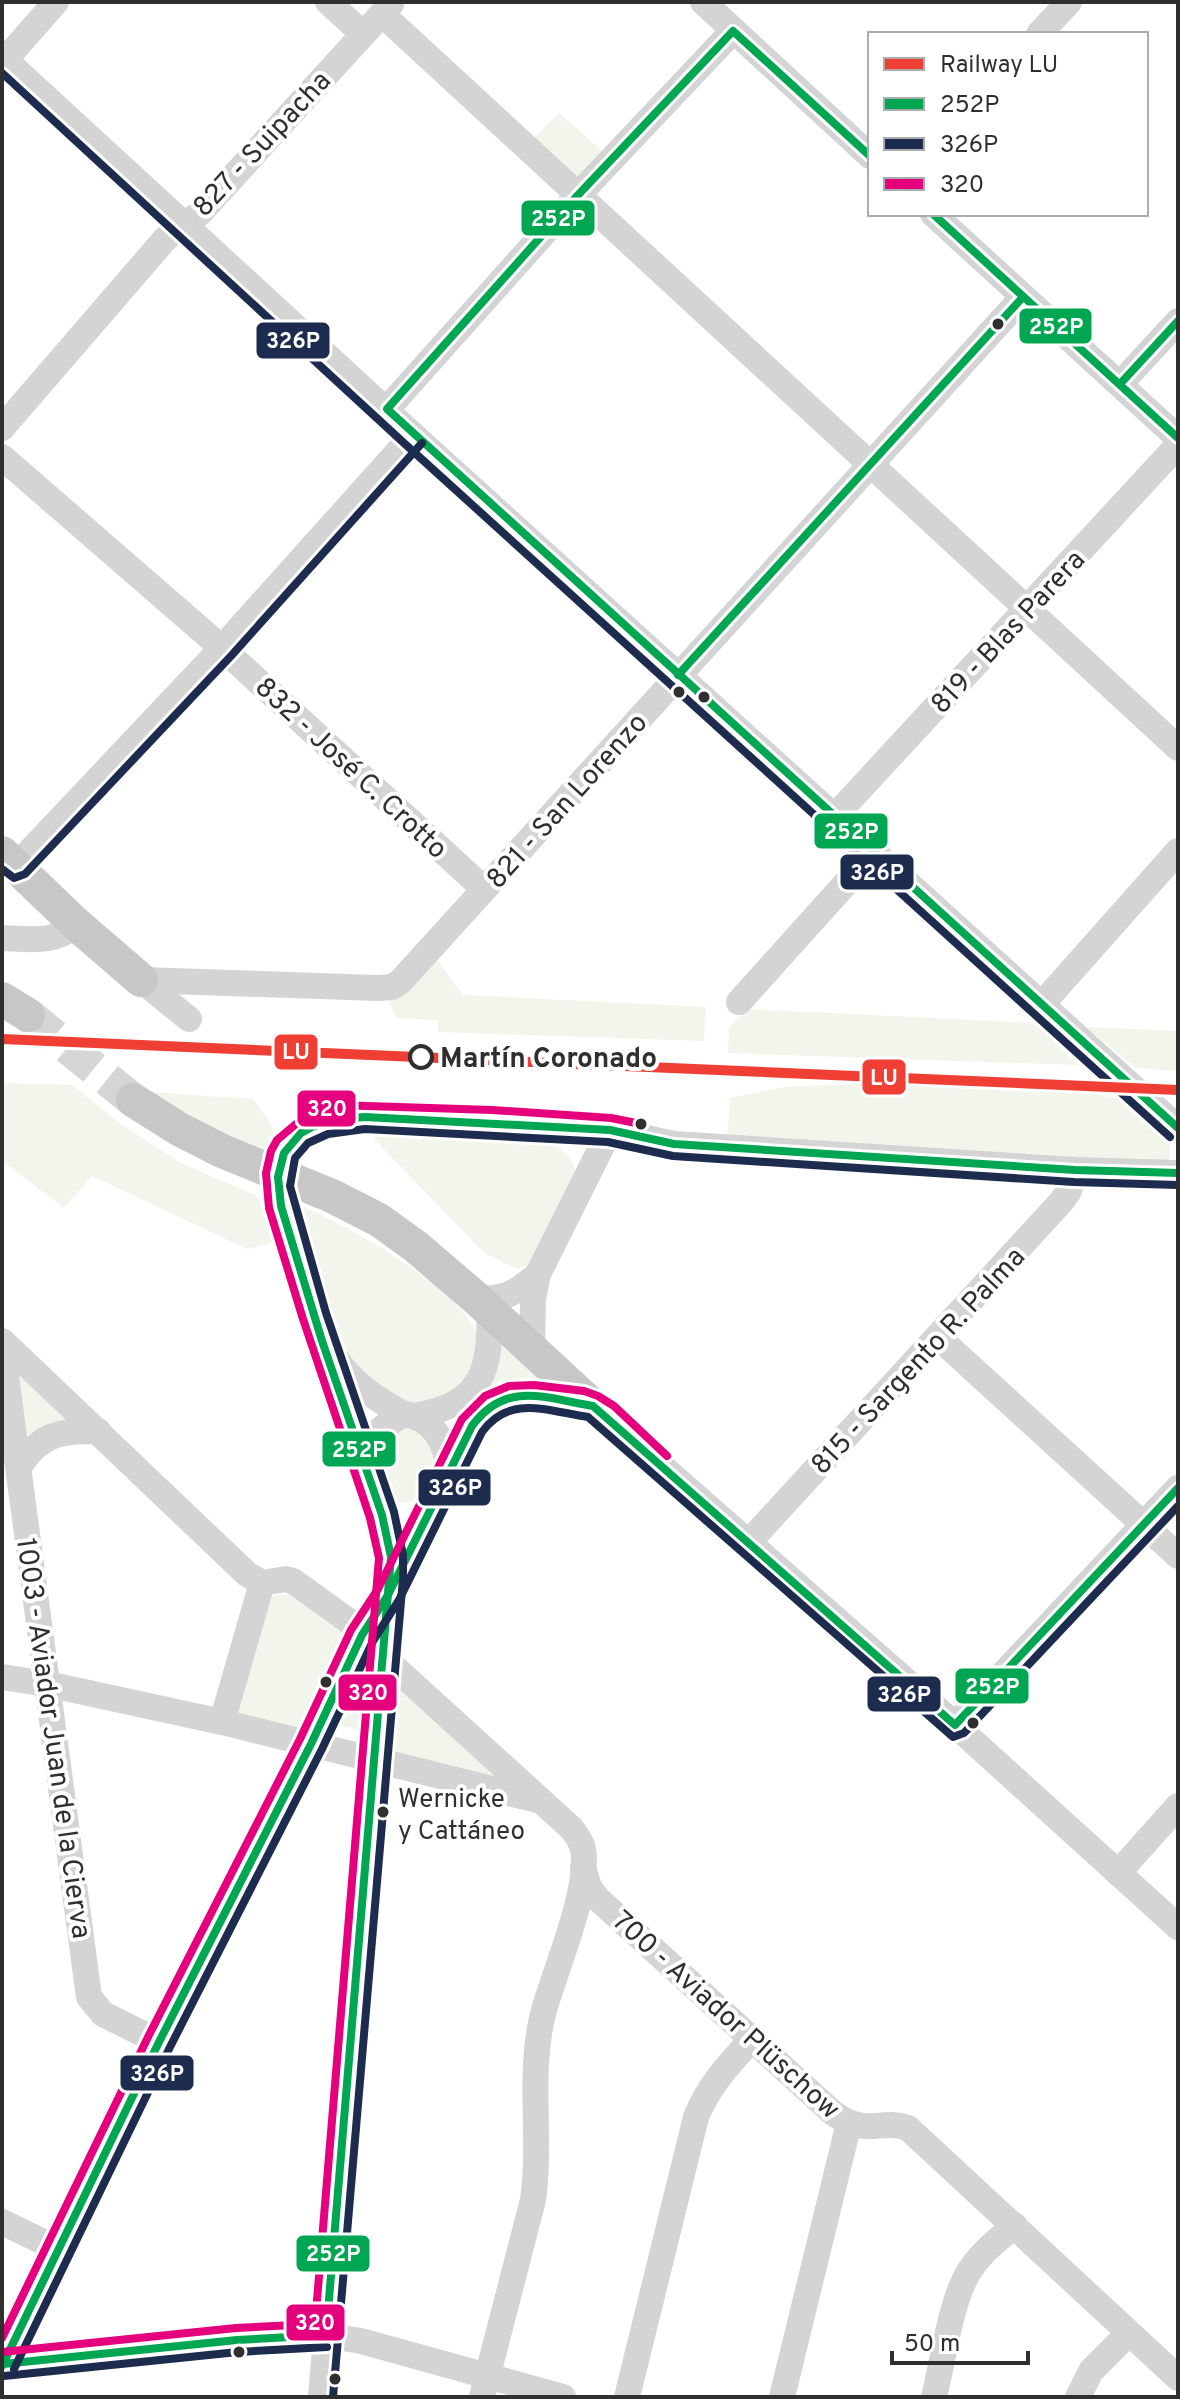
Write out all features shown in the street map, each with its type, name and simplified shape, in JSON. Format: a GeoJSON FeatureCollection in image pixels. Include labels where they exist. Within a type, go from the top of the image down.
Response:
{"type":"FeatureCollection","features":[{"type":"Feature","properties":{"kind":"main road"},"geometry":{"type":"LineString","coordinates":[[9,860],[141,980]]}},
{"type":"Feature","properties":{"kind":"main road"},"geometry":{"type":"LineString","coordinates":[[133,1100],[222,1151],[332,1196],[379,1220],[415,1246],[483,1305],[593,1406]]}},
{"type":"Feature","properties":{"kind":"street"},"geometry":{"type":"LineString","coordinates":[[56,2],[4,59],[413,435],[1178,1128]]}},
{"type":"Feature","properties":{"kind":"street"},"geometry":{"type":"LineString","coordinates":[[328,2],[362,33]]}},
{"type":"Feature","properties":{"kind":"street"},"geometry":{"type":"LineString","coordinates":[[703,2],[868,154]]}},
{"type":"Feature","properties":{"kind":"street"},"geometry":{"type":"LineString","coordinates":[[1041,32],[1069,2]]}},
{"type":"Feature","properties":{"kind":"street"},"geometry":{"type":"LineString","coordinates":[[387,8],[578,195],[1178,748]]}},
{"type":"Feature","properties":{"kind":"street","name":"827 - Suipacha"},"geometry":{"type":"LineString","coordinates":[[2,428],[166,238],[199,214],[387,8]]}},
{"type":"Feature","properties":{"kind":"street"},"geometry":{"type":"LineString","coordinates":[[387,409],[578,195],[733,31]]}},
{"type":"Feature","properties":{"kind":"street"},"geometry":{"type":"LineString","coordinates":[[935,216],[1178,438]]}},
{"type":"Feature","properties":{"kind":"street","name":"821 - San Lorenzo"},"geometry":{"type":"LineString","coordinates":[[141,980],[378,988],[392,987],[400,982],[1022,298]]}},
{"type":"Feature","properties":{"kind":"street"},"geometry":{"type":"LineString","coordinates":[[1120,384],[1178,321]]}},
{"type":"Feature","properties":{"kind":"street"},"geometry":{"type":"LineString","coordinates":[[9,860],[222,648],[413,435]]}},
{"type":"Feature","properties":{"kind":"street","name":"819 - Blas Parera"},"geometry":{"type":"LineString","coordinates":[[835,816],[1178,445]]}},
{"type":"Feature","properties":{"kind":"street","name":"832 - José C. Crotto"},"geometry":{"type":"LineString","coordinates":[[2,457],[222,648],[484,889]]}},
{"type":"Feature","properties":{"kind":"street"},"geometry":{"type":"LineString","coordinates":[[1042,1004],[1178,851]]}},
{"type":"Feature","properties":{"kind":"street"},"geometry":{"type":"LineString","coordinates":[[739,1002],[874,852]]}},
{"type":"Feature","properties":{"kind":"street"},"geometry":{"type":"LineString","coordinates":[[2,938],[59,937],[76,924]]}},
{"type":"Feature","properties":{"kind":"street"},"geometry":{"type":"LineString","coordinates":[[141,980],[189,1019]]}},
{"type":"Feature","properties":{"kind":"street"},"geometry":{"type":"LineString","coordinates":[[321,2397],[373,1759],[390,1589],[388,1540],[281,1204],[277,1178],[279,1165],[291,1142],[317,1123],[337,1117],[491,1122],[610,1130],[674,1144],[1075,1170],[1178,1173]]}},
{"type":"Feature","properties":{"kind":"street"},"geometry":{"type":"LineString","coordinates":[[546,1126],[574,1144],[583,1158],[587,1174]]}},
{"type":"Feature","properties":{"kind":"street"},"geometry":{"type":"LineString","coordinates":[[532,1349],[533,1299],[538,1274],[610,1130]]}},
{"type":"Feature","properties":{"kind":"street","name":"815 - Sargento R. Palma"},"geometry":{"type":"LineString","coordinates":[[748,1543],[1061,1202],[1069,1191],[1075,1170]]}},
{"type":"Feature","properties":{"kind":"street"},"geometry":{"type":"LineString","coordinates":[[363,1462],[370,1440],[377,1431],[412,1414],[449,1408],[465,1399],[478,1383],[489,1358],[483,1305],[511,1294],[538,1274]]}},
{"type":"Feature","properties":{"kind":"street"},"geometry":{"type":"LineString","coordinates":[[939,1338],[1178,1556]]}},
{"type":"Feature","properties":{"kind":"street"},"geometry":{"type":"LineString","coordinates":[[2,1341],[247,1574],[262,1583],[286,1579],[293,1581],[362,1635],[571,1828],[582,1845],[583,1868],[578,1899],[543,2012],[537,2043],[533,2200],[485,2386]]}},
{"type":"Feature","properties":{"kind":"street"},"geometry":{"type":"LineString","coordinates":[[324,1342],[351,1379],[380,1402],[412,1414],[442,1442],[449,1470]]}},
{"type":"Feature","properties":{"kind":"street","name":"1003 - Aviador Juan de la Cierva"},"geometry":{"type":"LineString","coordinates":[[2,1347],[89,1997],[103,2014],[159,2042]]}},
{"type":"Feature","properties":{"kind":"street"},"geometry":{"type":"LineString","coordinates":[[2,2365],[159,2042],[311,1744],[362,1635],[390,1589],[472,1426],[483,1411],[499,1400],[521,1395],[593,1406],[955,1725],[1178,1927]]}},
{"type":"Feature","properties":{"kind":"street"},"geometry":{"type":"LineString","coordinates":[[19,1467],[29,1451],[47,1438],[69,1431],[98,1431]]}},
{"type":"Feature","properties":{"kind":"street"},"geometry":{"type":"LineString","coordinates":[[955,1725],[1178,1488]]}},
{"type":"Feature","properties":{"kind":"street"},"geometry":{"type":"LineString","coordinates":[[374,1497],[391,1510],[405,1512],[413,1512],[434,1501]]}},
{"type":"Feature","properties":{"kind":"street"},"geometry":{"type":"LineString","coordinates":[[222,1722],[262,1583]]}},
{"type":"Feature","properties":{"kind":"street"},"geometry":{"type":"LineString","coordinates":[[2,1677],[222,1722],[540,1801]]}},
{"type":"Feature","properties":{"kind":"street"},"geometry":{"type":"LineString","coordinates":[[1118,1873],[1178,1806]]}},
{"type":"Feature","properties":{"kind":"street","name":"700 - Aviador Plüschow"},"geometry":{"type":"LineString","coordinates":[[583,1868],[589,1887],[598,1899],[833,2113],[860,2127],[893,2125],[908,2128],[1178,2378]]}},
{"type":"Feature","properties":{"kind":"street"},"geometry":{"type":"LineString","coordinates":[[627,2397],[696,2117],[716,2078],[752,2039]]}},
{"type":"Feature","properties":{"kind":"street"},"geometry":{"type":"LineString","coordinates":[[782,2397],[849,2123]]}},
{"type":"Feature","properties":{"kind":"street"},"geometry":{"type":"LineString","coordinates":[[2,2222],[58,2249]]}},
{"type":"Feature","properties":{"kind":"street"},"geometry":{"type":"LineString","coordinates":[[934,2397],[960,2292],[968,2272],[991,2245],[1015,2226]]}},
{"type":"Feature","properties":{"kind":"street"},"geometry":{"type":"LineString","coordinates":[[1078,2397],[1091,2371],[1129,2333]]}},
{"type":"Feature","properties":{"kind":"street"},"geometry":{"type":"LineString","coordinates":[[2,2365],[237,2340],[326,2335],[361,2341],[485,2386],[563,2397]]}},
{"type":"Feature","properties":{"kind":"shaded area"},"geometry":{"type":"Polygon","coordinates":[[[559,113],[606,154],[579,183],[533,139],[559,113]]]}},
{"type":"Feature","properties":{"kind":"shaded area"},"geometry":{"type":"Polygon","coordinates":[[[433,954],[463,995],[706,1007],[704,1041],[438,1032],[438,1020],[397,1018],[383,991],[433,954]]]}},
{"type":"Feature","properties":{"kind":"shaded area"},"geometry":{"type":"Polygon","coordinates":[[[747,1009],[1036,1023],[1078,1065],[728,1053],[729,1027],[747,1009]]]}},
{"type":"Feature","properties":{"kind":"shaded area"},"geometry":{"type":"Polygon","coordinates":[[[1086,1027],[1178,1031],[1178,1071],[1136,1068],[1086,1027]]]}},
{"type":"Feature","properties":{"kind":"shaded area"},"geometry":{"type":"Polygon","coordinates":[[[2,1083],[72,1085],[121,1124],[181,1163],[257,1196],[275,1242],[247,1249],[92,1176],[64,1208],[2,1161],[2,1083]]]}},
{"type":"Feature","properties":{"kind":"shaded area"},"geometry":{"type":"Polygon","coordinates":[[[855,1084],[1034,1090],[1093,1094],[1138,1102],[1169,1138],[1170,1157],[1166,1163],[727,1142],[730,1098],[785,1087],[855,1084]]]}},
{"type":"Feature","properties":{"kind":"shaded area"},"geometry":{"type":"Polygon","coordinates":[[[150,1092],[253,1099],[269,1120],[276,1140],[267,1150],[234,1140],[150,1092]]]}},
{"type":"Feature","properties":{"kind":"shaded area"},"geometry":{"type":"Polygon","coordinates":[[[395,1130],[548,1141],[564,1152],[572,1161],[576,1179],[533,1263],[517,1269],[483,1252],[374,1139],[377,1134],[395,1130]]]}},
{"type":"Feature","properties":{"kind":"shaded area"},"geometry":{"type":"Polygon","coordinates":[[[299,1205],[375,1244],[433,1284],[457,1305],[473,1326],[480,1346],[470,1374],[450,1399],[404,1406],[344,1361],[299,1205]]]}},
{"type":"Feature","properties":{"kind":"shaded area"},"geometry":{"type":"Polygon","coordinates":[[[502,1345],[558,1393],[486,1396],[502,1345]]]}},
{"type":"Feature","properties":{"kind":"shaded area"},"geometry":{"type":"Polygon","coordinates":[[[11,1358],[72,1420],[46,1425],[23,1438],[11,1358]]]}},
{"type":"Feature","properties":{"kind":"shaded area"},"geometry":{"type":"Polygon","coordinates":[[[399,1428],[421,1432],[433,1448],[436,1467],[427,1492],[421,1498],[402,1503],[390,1501],[375,1475],[376,1451],[399,1428]]]}},
{"type":"Feature","properties":{"kind":"shaded area"},"geometry":{"type":"Polygon","coordinates":[[[287,1593],[347,1632],[349,1641],[295,1730],[234,1719],[266,1598],[287,1593]]]}},
{"type":"Feature","properties":{"kind":"shaded area"},"geometry":{"type":"Polygon","coordinates":[[[365,1656],[371,1660],[364,1726],[356,1729],[335,1725],[331,1721],[365,1656]]]}},
{"type":"Feature","properties":{"kind":"shaded area"},"geometry":{"type":"Polygon","coordinates":[[[398,1683],[499,1773],[493,1783],[383,1748],[393,1686],[398,1683]]]}},
{"type":"Feature","properties":{"kind":"tunnel"},"geometry":{"type":"LineString","coordinates":[[28,1015],[133,1100]]}},
{"type":"Feature","properties":{"kind":"rail line","name":"LU"},"geometry":{"type":"LineString","coordinates":[[2,1039],[1178,1090]]}},
{"type":"Feature","properties":{"kind":"transit line","name":"252P"},"geometry":{"type":"LineString","coordinates":[[868,154],[733,31],[578,195],[387,409],[1178,1128]]}},
{"type":"Feature","properties":{"kind":"transit line","name":"326P"},"geometry":{"type":"LineString","coordinates":[[2,73],[405,444],[1170,1137]]}},
{"type":"Feature","properties":{"kind":"transit line","name":"252P"},"geometry":{"type":"LineString","coordinates":[[935,216],[1178,438]]}},
{"type":"Feature","properties":{"kind":"transit line","name":"252P"},"geometry":{"type":"LineString","coordinates":[[678,675],[1022,298]]}},
{"type":"Feature","properties":{"kind":"transit line","name":"252P"},"geometry":{"type":"LineString","coordinates":[[1120,384],[1178,321]]}},
{"type":"Feature","properties":{"kind":"transit line","name":"326P"},"geometry":{"type":"LineString","coordinates":[[2,869],[14,878],[25,874],[231,656],[422,443]]}},
{"type":"Feature","properties":{"kind":"transit line","name":"320"},"geometry":{"type":"LineString","coordinates":[[2,2352],[236,2328],[315,2324],[379,1558],[370,1518],[269,1208],[266,1173],[271,1151],[277,1140],[303,1118],[336,1105],[492,1110],[611,1118],[641,1124]]}},
{"type":"Feature","properties":{"kind":"transit line","name":"252P"},"geometry":{"type":"LineString","coordinates":[[3,2364],[237,2340],[326,2335],[391,1557],[382,1515],[322,1341],[281,1206],[278,1177],[284,1153],[301,1133],[338,1119],[365,1117],[610,1130],[674,1144],[1075,1170],[1178,1173]]}},
{"type":"Feature","properties":{"kind":"transit line","name":"326P"},"geometry":{"type":"LineString","coordinates":[[333,2397],[403,1555],[394,1512],[326,1313],[290,1186],[295,1158],[308,1143],[328,1134],[365,1129],[608,1142],[673,1156],[1074,1182],[1178,1185]]}},
{"type":"Feature","properties":{"kind":"transit line","name":"320"},"geometry":{"type":"LineString","coordinates":[[2,2338],[148,2037],[300,1739],[351,1630],[378,1589],[462,1419],[485,1396],[509,1386],[534,1385],[584,1391],[614,1406],[667,1456]]}},
{"type":"Feature","properties":{"kind":"transit line","name":"252P"},"geometry":{"type":"LineString","coordinates":[[2,2366],[159,2042],[311,1744],[362,1635],[388,1595],[472,1426],[498,1402],[527,1396],[593,1406],[955,1725],[1178,1488]]}},
{"type":"Feature","properties":{"kind":"transit line","name":"326P"},"geometry":{"type":"LineString","coordinates":[[14,2369],[170,2047],[322,1749],[373,1641],[399,1600],[482,1432],[493,1420],[517,1409],[530,1408],[588,1417],[953,1737],[964,1733],[1178,1506]]}},
{"type":"Feature","properties":{"kind":"transit line","name":"326P"},"geometry":{"type":"LineString","coordinates":[[4,2376],[238,2352],[327,2347]]}},
{"type":"Feature","properties":{"kind":"place","name":"Martín Coronado"},"geometry":{"type":"Point","coordinates":[421,1057]}},
{"type":"Feature","properties":{"kind":"place","name":"Wernicke y Cattáneo"},"geometry":{"type":"Point","coordinates":[383,1812]}}]}
